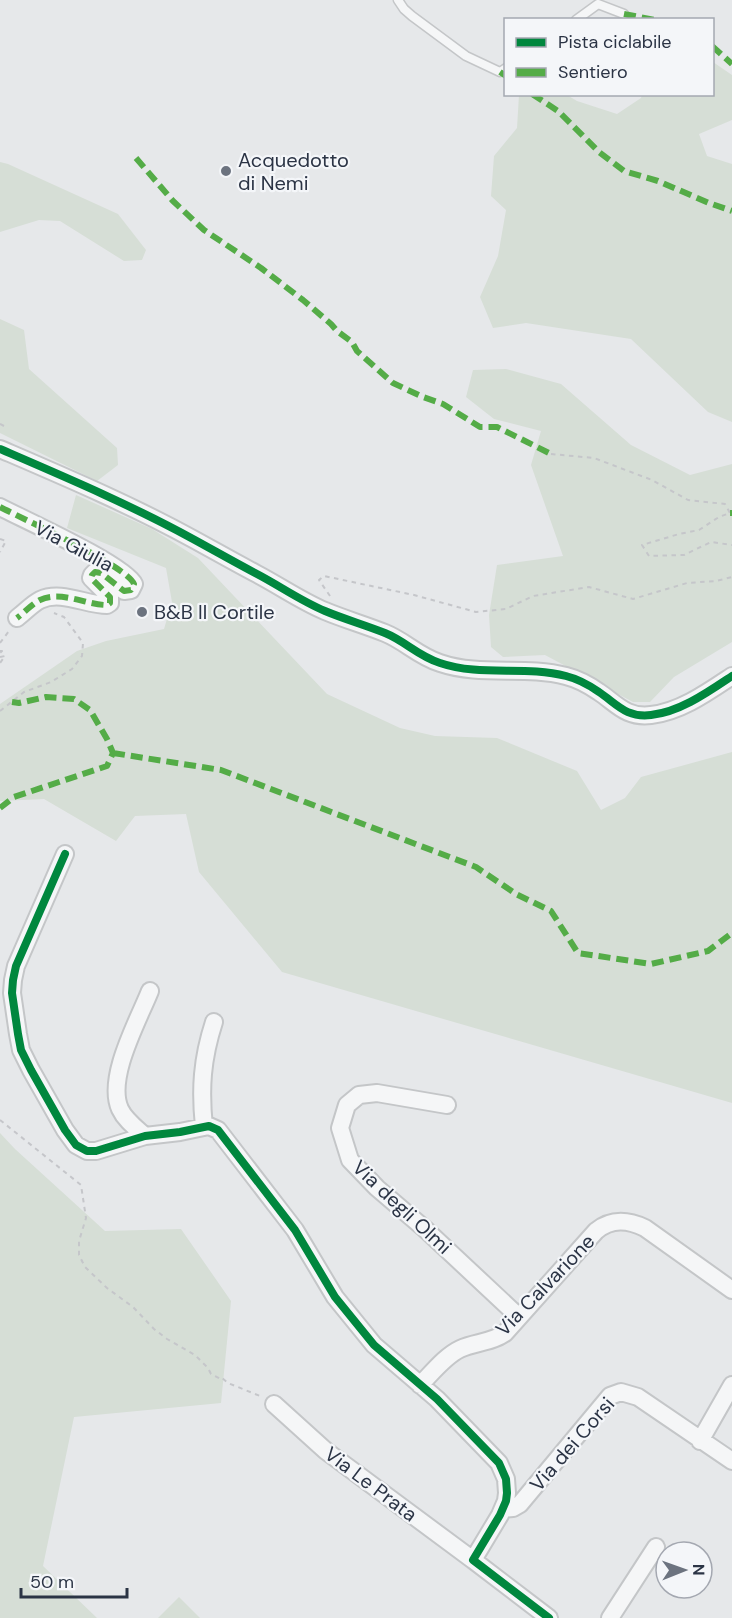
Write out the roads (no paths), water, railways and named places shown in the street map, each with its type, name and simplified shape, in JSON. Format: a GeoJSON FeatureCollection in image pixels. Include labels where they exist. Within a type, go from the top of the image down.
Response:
{"type":"FeatureCollection","features":[{"type":"Feature","properties":{"kind":"street"},"geometry":{"type":"LineString","coordinates":[[0,449],[105,494],[191,538],[299,599],[392,637],[416,653],[445,665],[470,670],[536,671],[561,675],[589,685],[622,710],[635,715],[650,715],[676,708],[732,676]]}},
{"type":"Feature","properties":{"kind":"street","name":"Via Giulia"},"geometry":{"type":"LineString","coordinates":[[0,507],[114,565],[132,579],[134,584],[131,590],[124,591],[101,573],[95,572],[91,579],[110,597],[110,603],[107,605],[62,597],[48,598],[40,601],[18,618]]}},
{"type":"Feature","properties":{"kind":"street"},"geometry":{"type":"LineString","coordinates":[[64,854],[16,966],[13,980],[6,992],[21,1050],[65,1130],[76,1144],[87,1151],[96,1151],[145,1136],[180,1132],[204,1126],[215,1128],[223,1134],[295,1230],[335,1297],[374,1346],[438,1399],[502,1468],[507,1485],[503,1509],[473,1560]]}},
{"type":"Feature","properties":{"kind":"street"},"geometry":{"type":"LineString","coordinates":[[145,1136],[124,1115],[118,1103],[116,1089],[122,1059],[150,991]]}},
{"type":"Feature","properties":{"kind":"street"},"geometry":{"type":"LineString","coordinates":[[204,1126],[203,1065],[207,1042],[214,1022]]}},
{"type":"Feature","properties":{"kind":"street","name":"Via degli Olmi"},"geometry":{"type":"LineString","coordinates":[[447,1105],[377,1093],[358,1095],[347,1105],[340,1128],[350,1160],[377,1188],[425,1229],[519,1317]]}},
{"type":"Feature","properties":{"kind":"street","name":"Via Calvarione"},"geometry":{"type":"LineString","coordinates":[[420,1385],[452,1353],[499,1337],[604,1225],[618,1221],[632,1222],[645,1228],[732,1290]]}},
{"type":"Feature","properties":{"kind":"street"},"geometry":{"type":"LineString","coordinates":[[700,1441],[732,1385]]}},
{"type":"Feature","properties":{"kind":"street","name":"Via dei Corsi"},"geometry":{"type":"LineString","coordinates":[[503,1509],[513,1508],[524,1500],[607,1399],[615,1393],[635,1395],[732,1461]]}},
{"type":"Feature","properties":{"kind":"street","name":"Via Le Prata"},"geometry":{"type":"LineString","coordinates":[[274,1404],[326,1451],[549,1618]]}},
{"type":"Feature","properties":{"kind":"street"},"geometry":{"type":"LineString","coordinates":[[610,1618],[654,1550]]}},
{"type":"Feature","properties":{"kind":"lane"},"geometry":{"type":"LineString","coordinates":[[398,0],[412,16],[466,56],[500,72],[504,69]]}},
{"type":"Feature","properties":{"kind":"lane"},"geometry":{"type":"LineString","coordinates":[[579,18],[598,4],[624,14]]}},
{"type":"Feature","properties":{"kind":"place","name":"Acquedotto di Nemi"},"geometry":{"type":"Point","coordinates":[226,171]}},
{"type":"Feature","properties":{"kind":"place","name":"B&B Il Cortile"},"geometry":{"type":"Point","coordinates":[142,612]}}]}
